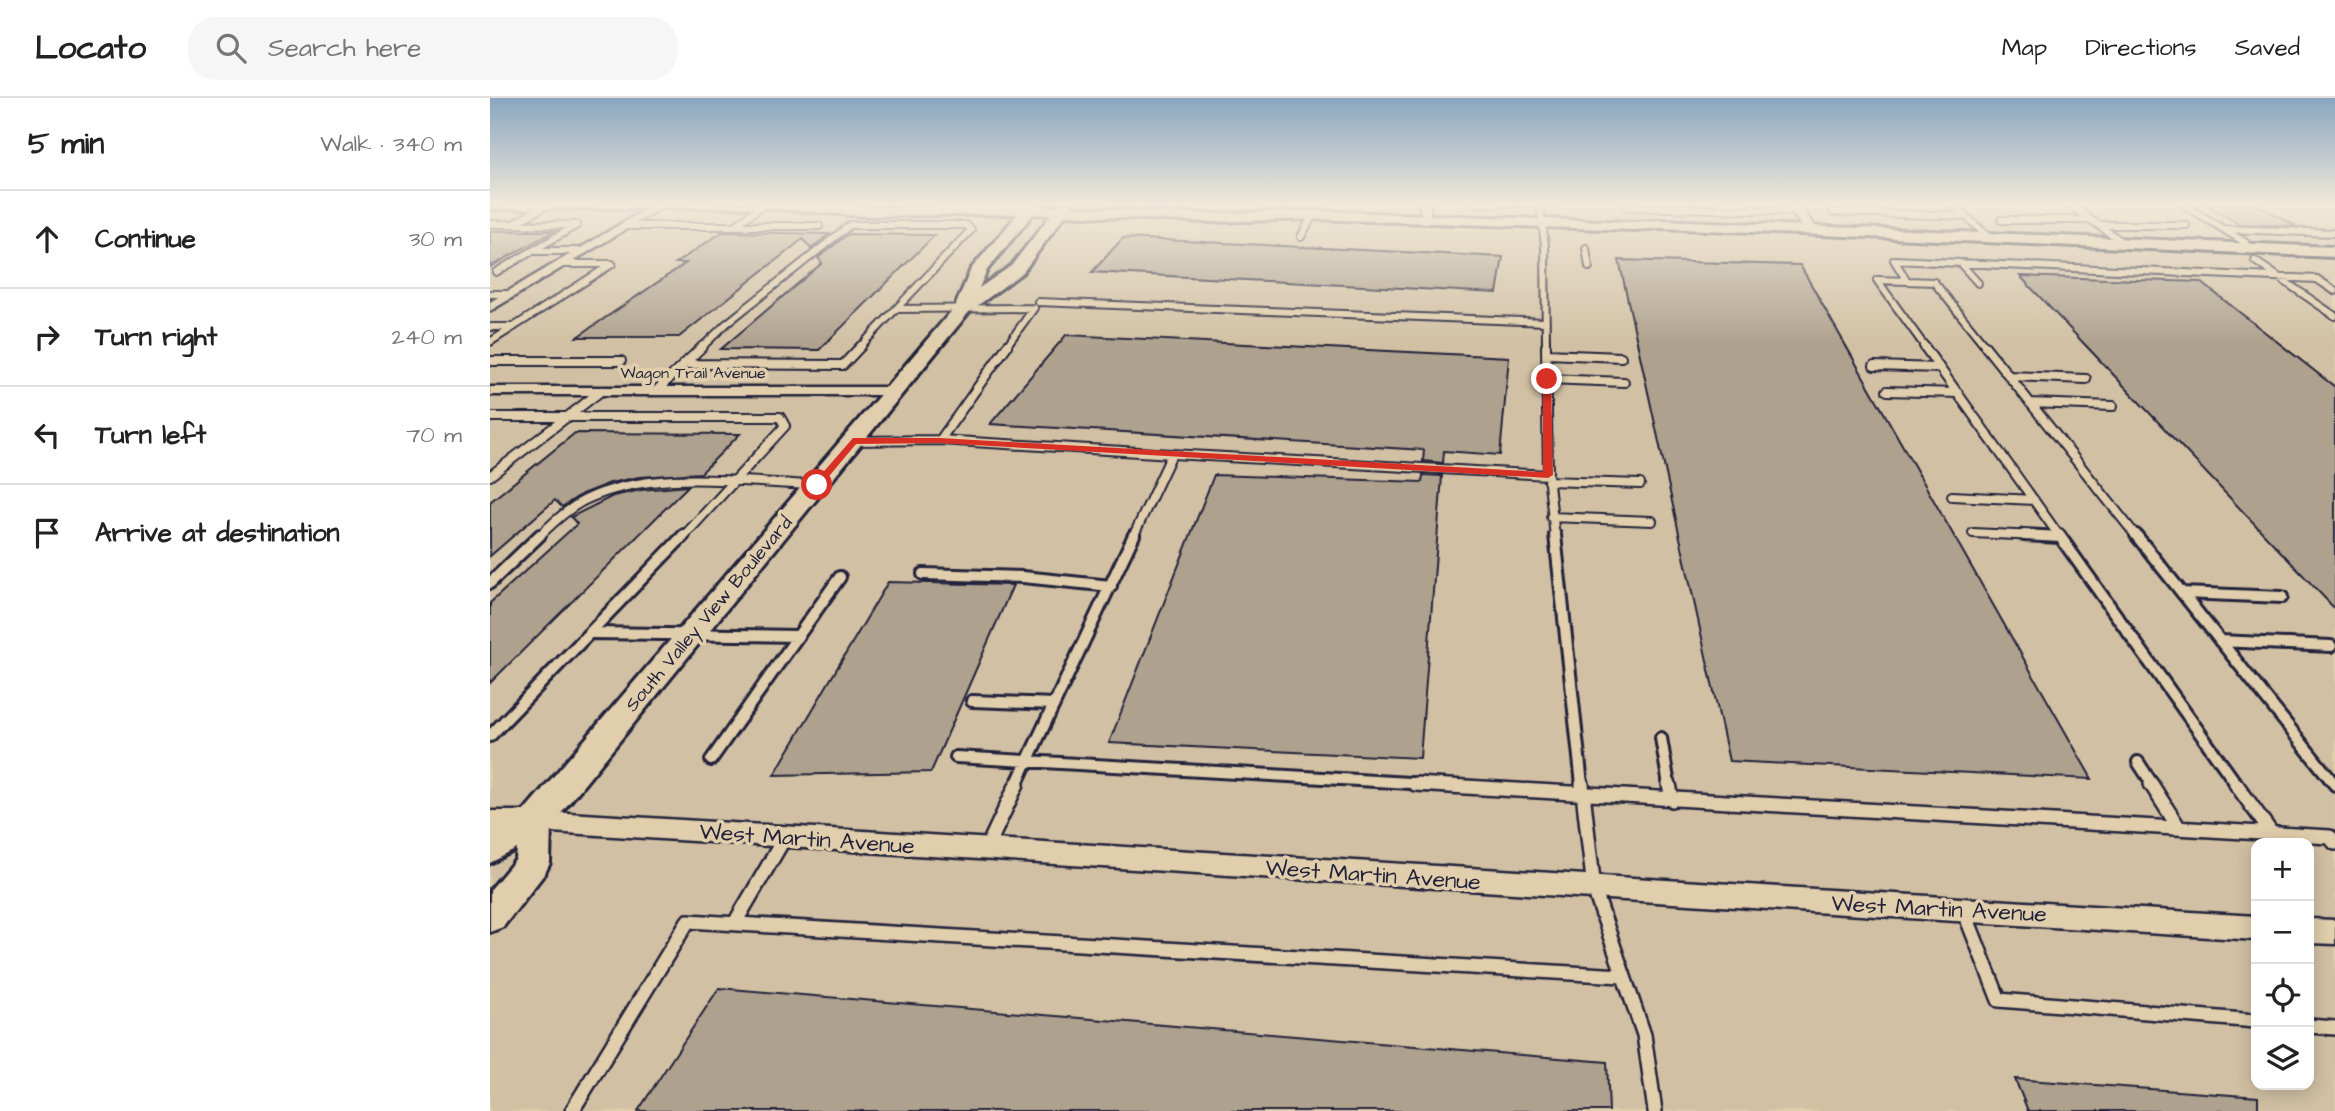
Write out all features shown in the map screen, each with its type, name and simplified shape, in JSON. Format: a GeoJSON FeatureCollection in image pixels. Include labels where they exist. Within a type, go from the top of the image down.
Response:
{"type":"FeatureCollection","features":[{"type":"Feature","properties":{"kind":"main road","name":"South Valley View Boulevard"},"geometry":{"type":"LineString","coordinates":[[963,308],[979,269],[995,250]]}},
{"type":"Feature","properties":{"kind":"main road","name":"South Valley View Boulevard"},"geometry":{"type":"LineString","coordinates":[[490,849],[535,821],[963,308],[1017,269],[1031,250]]}},
{"type":"Feature","properties":{"kind":"main road"},"geometry":{"type":"LineString","coordinates":[[2065,250],[2335,265]]}},
{"type":"Feature","properties":{"kind":"main road"},"geometry":{"type":"LineString","coordinates":[[2148,250],[2335,257]]}},
{"type":"Feature","properties":{"kind":"main road"},"geometry":{"type":"LineString","coordinates":[[2296,250],[2335,252]]}},
{"type":"Feature","properties":{"kind":"main road"},"geometry":{"type":"LineString","coordinates":[[490,916],[533,863],[535,821]]}},
{"type":"Feature","properties":{"kind":"street"},"geometry":{"type":"LineString","coordinates":[[490,307],[584,251]]}},
{"type":"Feature","properties":{"kind":"street","name":"Wagon Trail Avenue"},"geometry":{"type":"LineString","coordinates":[[490,391],[895,391]]}},
{"type":"Feature","properties":{"kind":"street","name":"West Martin Avenue"},"geometry":{"type":"LineString","coordinates":[[490,821],[535,821],[1594,889],[2251,928]]}},
{"type":"Feature","properties":{"kind":"street"},"geometry":{"type":"LineString","coordinates":[[2314,931],[2335,932]]}},
{"type":"Feature","properties":{"kind":"lane"},"geometry":{"type":"LineString","coordinates":[[656,391],[726,324],[818,250]]}},
{"type":"Feature","properties":{"kind":"lane"},"geometry":{"type":"LineString","coordinates":[[686,364],[843,365],[952,250]]}},
{"type":"Feature","properties":{"kind":"lane"},"geometry":{"type":"LineString","coordinates":[[1542,250],[1551,517],[1594,889],[1644,1035],[1655,1111]]}},
{"type":"Feature","properties":{"kind":"lane"},"geometry":{"type":"LineString","coordinates":[[1586,250],[1589,267]]}},
{"type":"Feature","properties":{"kind":"lane"},"geometry":{"type":"LineString","coordinates":[[496,272],[534,251],[584,251]]}},
{"type":"Feature","properties":{"kind":"lane"},"geometry":{"type":"LineString","coordinates":[[1907,281],[1894,260],[2276,276],[2317,279],[2335,291]]}},
{"type":"Feature","properties":{"kind":"lane"},"geometry":{"type":"LineString","coordinates":[[2255,261],[2335,316]]}},
{"type":"Feature","properties":{"kind":"lane"},"geometry":{"type":"LineString","coordinates":[[1960,262],[1978,283]]}},
{"type":"Feature","properties":{"kind":"lane"},"geometry":{"type":"LineString","coordinates":[[490,342],[612,264],[562,264]]}},
{"type":"Feature","properties":{"kind":"lane"},"geometry":{"type":"LineString","coordinates":[[2272,834],[1877,280],[1934,282],[2335,785]]}},
{"type":"Feature","properties":{"kind":"lane"},"geometry":{"type":"LineString","coordinates":[[490,294],[512,294]]}},
{"type":"Feature","properties":{"kind":"lane"},"geometry":{"type":"LineString","coordinates":[[1038,302],[1546,322]]}},
{"type":"Feature","properties":{"kind":"lane"},"geometry":{"type":"LineString","coordinates":[[896,309],[1034,308],[940,440]]}},
{"type":"Feature","properties":{"kind":"lane"},"geometry":{"type":"LineString","coordinates":[[490,327],[515,327]]}},
{"type":"Feature","properties":{"kind":"lane"},"geometry":{"type":"LineString","coordinates":[[1546,355],[1621,357]]}},
{"type":"Feature","properties":{"kind":"lane"},"geometry":{"type":"LineString","coordinates":[[490,361],[621,361]]}},
{"type":"Feature","properties":{"kind":"lane"},"geometry":{"type":"LineString","coordinates":[[1874,366],[1939,368]]}},
{"type":"Feature","properties":{"kind":"lane"},"geometry":{"type":"LineString","coordinates":[[2009,376],[2086,379]]}},
{"type":"Feature","properties":{"kind":"lane"},"geometry":{"type":"LineString","coordinates":[[1547,379],[1624,382]]}},
{"type":"Feature","properties":{"kind":"lane"},"geometry":{"type":"LineString","coordinates":[[490,476],[601,391]]}},
{"type":"Feature","properties":{"kind":"lane"},"geometry":{"type":"LineString","coordinates":[[1887,391],[1958,393]]}},
{"type":"Feature","properties":{"kind":"lane"},"geometry":{"type":"LineString","coordinates":[[2031,403],[2113,406]]}},
{"type":"Feature","properties":{"kind":"lane"},"geometry":{"type":"LineString","coordinates":[[490,417],[780,417],[785,426],[734,484],[490,736]]}},
{"type":"Feature","properties":{"kind":"lane"},"geometry":{"type":"LineString","coordinates":[[853,441],[940,440],[1640,484]]}},
{"type":"Feature","properties":{"kind":"lane"},"geometry":{"type":"LineString","coordinates":[[986,850],[1172,454]]}},
{"type":"Feature","properties":{"kind":"lane"},"geometry":{"type":"LineString","coordinates":[[490,583],[579,502],[600,492],[638,483],[817,485]]}},
{"type":"Feature","properties":{"kind":"lane"},"geometry":{"type":"LineString","coordinates":[[1952,496],[2034,500]]}},
{"type":"Feature","properties":{"kind":"lane"},"geometry":{"type":"LineString","coordinates":[[1551,517],[1652,521]]}},
{"type":"Feature","properties":{"kind":"lane"},"geometry":{"type":"LineString","coordinates":[[1973,533],[2060,537]]}},
{"type":"Feature","properties":{"kind":"lane"},"geometry":{"type":"LineString","coordinates":[[923,574],[1023,577],[1111,586]]}},
{"type":"Feature","properties":{"kind":"lane"},"geometry":{"type":"LineString","coordinates":[[711,760],[840,577]]}},
{"type":"Feature","properties":{"kind":"lane"},"geometry":{"type":"LineString","coordinates":[[2182,593],[2282,597]]}},
{"type":"Feature","properties":{"kind":"lane"},"geometry":{"type":"LineString","coordinates":[[592,633],[798,636]]}},
{"type":"Feature","properties":{"kind":"lane"},"geometry":{"type":"LineString","coordinates":[[2220,641],[2331,646]]}},
{"type":"Feature","properties":{"kind":"lane"},"geometry":{"type":"LineString","coordinates":[[972,701],[1054,704]]}},
{"type":"Feature","properties":{"kind":"lane"},"geometry":{"type":"LineString","coordinates":[[1661,738],[1672,800]]}},
{"type":"Feature","properties":{"kind":"lane"},"geometry":{"type":"LineString","coordinates":[[956,757],[2334,839]]}},
{"type":"Feature","properties":{"kind":"lane"},"geometry":{"type":"LineString","coordinates":[[2138,762],[2179,828]]}},
{"type":"Feature","properties":{"kind":"lane"},"geometry":{"type":"LineString","coordinates":[[736,921],[785,838]]}},
{"type":"Feature","properties":{"kind":"lane"},"geometry":{"type":"LineString","coordinates":[[1964,911],[1999,1000],[2251,1021]]}},
{"type":"Feature","properties":{"kind":"lane"},"geometry":{"type":"LineString","coordinates":[[572,1111],[688,921],[736,921],[1622,975]]}},
{"type":"Feature","properties":{"kind":"lane"},"geometry":{"type":"LineString","coordinates":[[2314,1026],[2335,1028]]}},
{"type":"Feature","properties":{"kind":"shaded area"},"geometry":{"type":"Polygon","coordinates":[[[490,250],[2335,250],[2335,1111],[490,1111],[490,250]]]}},
{"type":"Feature","properties":{"kind":"building"},"geometry":{"type":"Polygon","coordinates":[[[490,250],[520,250],[490,267],[490,250]]]}},
{"type":"Feature","properties":{"kind":"building"},"geometry":{"type":"Polygon","coordinates":[[[695,250],[789,250],[679,337],[577,337],[686,263],[676,263],[695,250]]]}},
{"type":"Feature","properties":{"kind":"building"},"geometry":{"type":"Polygon","coordinates":[[[828,250],[920,250],[819,350],[721,349],[822,263],[818,258],[828,250]]]}},
{"type":"Feature","properties":{"kind":"building"},"geometry":{"type":"Polygon","coordinates":[[[1112,250],[1368,250],[1503,257],[1497,293],[1092,272],[1112,250]]]}},
{"type":"Feature","properties":{"kind":"building"},"geometry":{"type":"Polygon","coordinates":[[[1619,260],[1800,265],[2092,779],[1729,761],[1619,260]]]}},
{"type":"Feature","properties":{"kind":"building"},"geometry":{"type":"Polygon","coordinates":[[[2020,276],[2201,282],[2335,387],[2335,609],[2020,276]]]}},
{"type":"Feature","properties":{"kind":"building"},"geometry":{"type":"Polygon","coordinates":[[[1066,335],[1509,357],[1500,455],[1444,451],[1443,463],[1423,461],[1424,450],[990,424],[1066,335]]]}},
{"type":"Feature","properties":{"kind":"building"},"geometry":{"type":"Polygon","coordinates":[[[575,433],[740,434],[701,473],[639,477],[610,483],[582,494],[562,507],[555,500],[490,556],[490,502],[575,433]]]}},
{"type":"Feature","properties":{"kind":"building"},"geometry":{"type":"Polygon","coordinates":[[[1214,475],[1422,482],[1423,475],[1442,476],[1420,758],[1109,743],[1214,475]]]}},
{"type":"Feature","properties":{"kind":"building"},"geometry":{"type":"Polygon","coordinates":[[[688,486],[490,683],[490,603],[577,524],[571,517],[613,496],[641,490],[688,486]]]}},
{"type":"Feature","properties":{"kind":"building"},"geometry":{"type":"Polygon","coordinates":[[[888,582],[1013,585],[931,772],[774,775],[888,582]]]}},
{"type":"Feature","properties":{"kind":"building"},"geometry":{"type":"Polygon","coordinates":[[[719,988],[1607,1062],[1609,1111],[638,1111],[719,988]]]}},
{"type":"Feature","properties":{"kind":"building"},"geometry":{"type":"Polygon","coordinates":[[[2015,1079],[2258,1097],[2258,1111],[2028,1111],[2015,1079]]]}},
{"type":"Feature","properties":{"kind":"route"},"geometry":{"type":"LineString","coordinates":[[817,485],[853,441],[940,440],[1548,475],[1547,379]]}}]}
